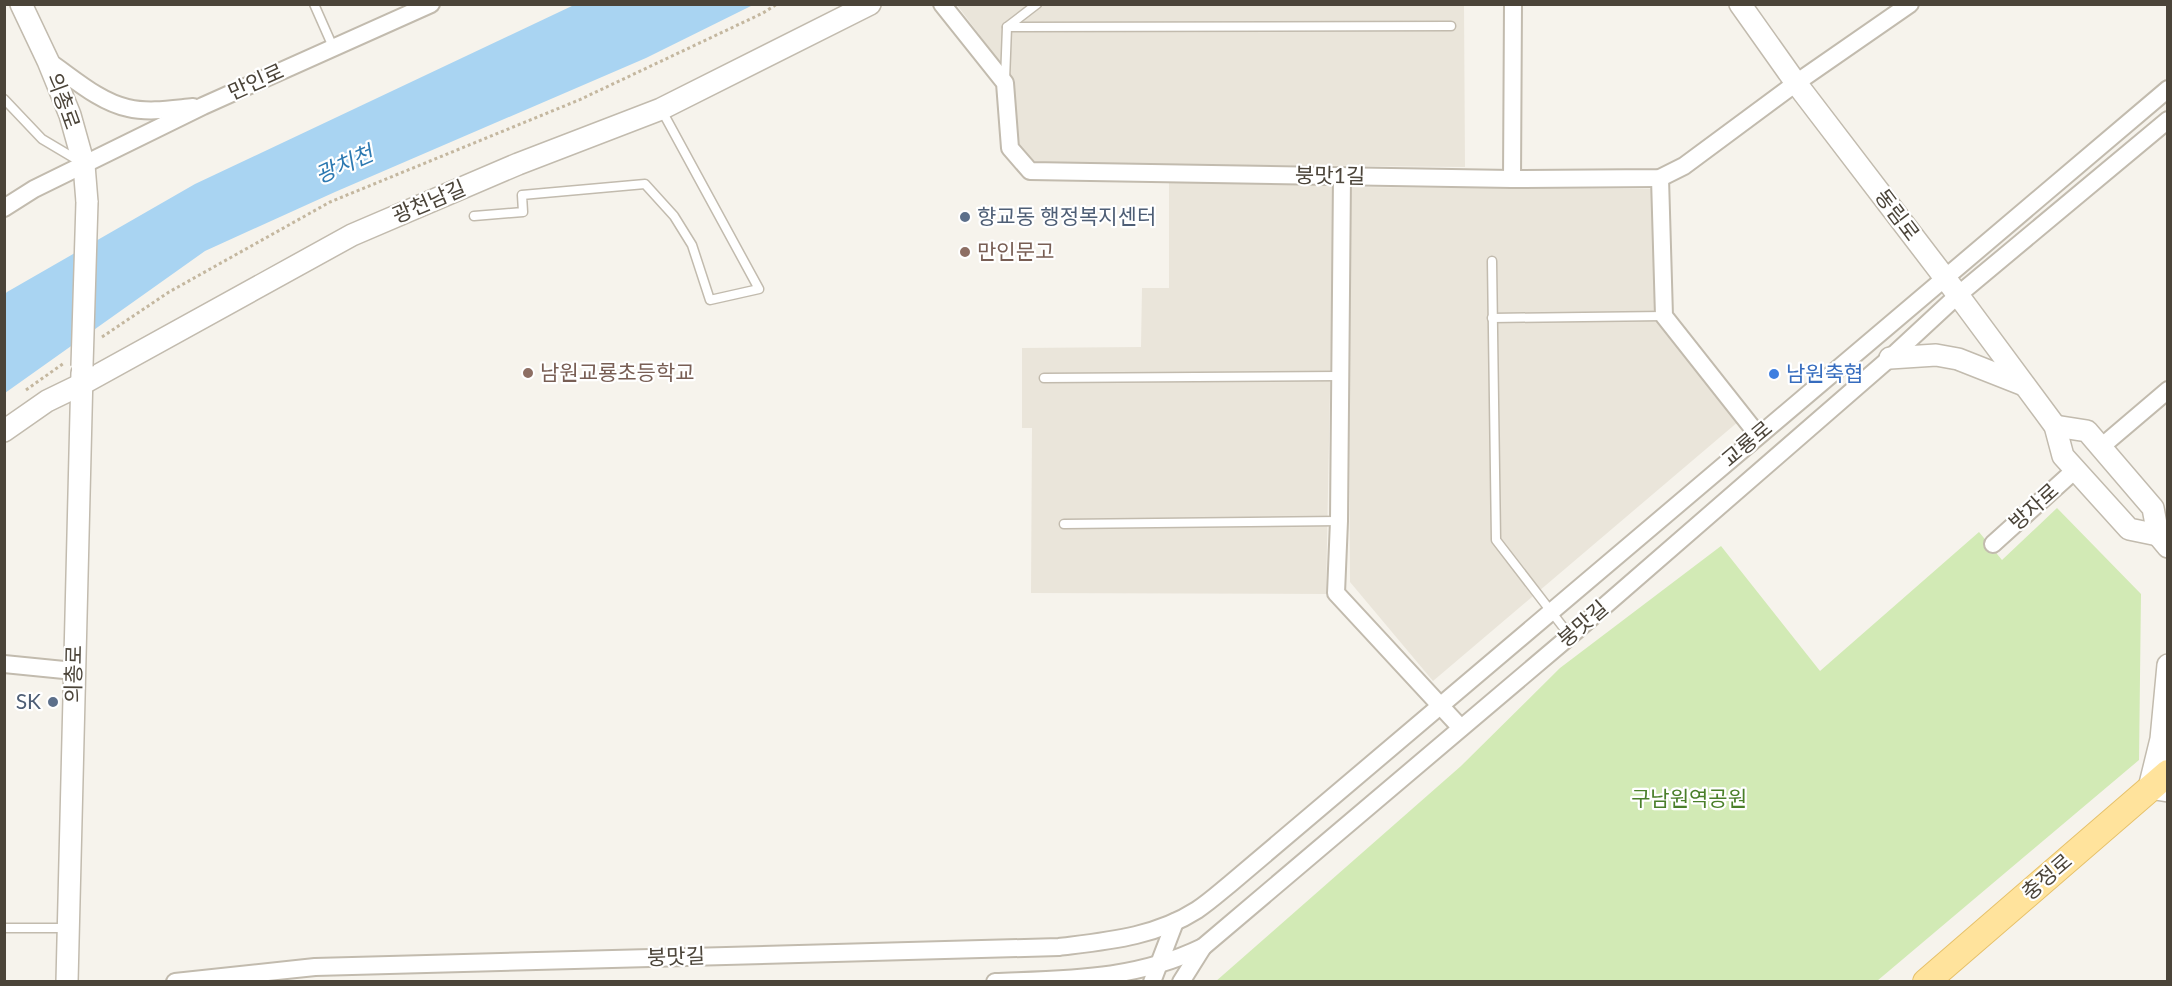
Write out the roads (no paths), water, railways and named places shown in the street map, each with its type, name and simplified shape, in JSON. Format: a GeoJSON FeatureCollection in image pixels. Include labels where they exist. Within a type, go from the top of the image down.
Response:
{"type":"FeatureCollection","features":[{"type":"Feature","properties":{"kind":"main road","name":"충정로"},"geometry":{"type":"LineString","coordinates":[[1926,981],[2161,784]]}},
{"type":"Feature","properties":{"kind":"street","name":"의총로"},"geometry":{"type":"LineString","coordinates":[[21,4],[70,115],[84,165],[87,202],[77,370],[74,671],[67,981]]}},
{"type":"Feature","properties":{"kind":"street","name":"만인로"},"geometry":{"type":"LineString","coordinates":[[4,208],[34,189],[203,106],[431,4]]}},
{"type":"Feature","properties":{"kind":"street","name":"광천남길"},"geometry":{"type":"LineString","coordinates":[[4,431],[47,401],[77,370],[352,235],[518,164],[661,109],[870,4]]}},
{"type":"Feature","properties":{"kind":"street"},"geometry":{"type":"LineString","coordinates":[[942,4],[1005,83]]}},
{"type":"Feature","properties":{"kind":"street"},"geometry":{"type":"LineString","coordinates":[[1512,179],[1513,4]]}},
{"type":"Feature","properties":{"kind":"street","name":"동림로"},"geometry":{"type":"LineString","coordinates":[[1740,4],[1796,83],[2055,426],[2063,456],[2129,529],[2163,541]]}},
{"type":"Feature","properties":{"kind":"street","name":"붕맛1길"},"geometry":{"type":"LineString","coordinates":[[1005,83],[1010,148],[1030,171],[1512,179],[1660,178],[1684,166],[1796,83],[1910,4]]}},
{"type":"Feature","properties":{"kind":"street"},"geometry":{"type":"LineString","coordinates":[[48,61],[104,98],[127,108],[155,111],[203,106]]}},
{"type":"Feature","properties":{"kind":"street","name":"교룡로"},"geometry":{"type":"LineString","coordinates":[[1551,612],[2168,89]]}},
{"type":"Feature","properties":{"kind":"street","name":"붕맛길"},"geometry":{"type":"LineString","coordinates":[[995,981],[1096,980],[1184,957],[1203,947],[1570,636],[1958,295],[2168,120]]}},
{"type":"Feature","properties":{"kind":"street"},"geometry":{"type":"LineString","coordinates":[[1342,176],[1339,521],[1336,593],[1461,728]]}},
{"type":"Feature","properties":{"kind":"street"},"geometry":{"type":"LineString","coordinates":[[1660,178],[1664,316],[1758,435]]}},
{"type":"Feature","properties":{"kind":"street"},"geometry":{"type":"LineString","coordinates":[[1890,357],[1936,355],[1958,359],[2024,385]]}},
{"type":"Feature","properties":{"kind":"street"},"geometry":{"type":"LineString","coordinates":[[2101,447],[2168,390]]}},
{"type":"Feature","properties":{"kind":"street","name":"동림로"},"geometry":{"type":"LineString","coordinates":[[2055,426],[2087,431],[2153,508],[2163,541]]}},
{"type":"Feature","properties":{"kind":"street","name":"방자로"},"geometry":{"type":"LineString","coordinates":[[1993,544],[2075,470]]}},
{"type":"Feature","properties":{"kind":"street","name":"붕맛길"},"geometry":{"type":"LineString","coordinates":[[175,981],[315,967],[1059,946],[1117,940],[1154,930],[1197,910],[1551,612]]}},
{"type":"Feature","properties":{"kind":"street"},"geometry":{"type":"LineString","coordinates":[[4,664],[74,671]]}},
{"type":"Feature","properties":{"kind":"street"},"geometry":{"type":"LineString","coordinates":[[2161,784],[2161,739],[2168,665]]}},
{"type":"Feature","properties":{"kind":"street"},"geometry":{"type":"LineString","coordinates":[[1152,981],[1175,922]]}},
{"type":"Feature","properties":{"kind":"street","name":"붕맛길"},"geometry":{"type":"LineString","coordinates":[[1181,981],[1203,947]]}},
{"type":"Feature","properties":{"kind":"lane"},"geometry":{"type":"LineString","coordinates":[[314,4],[333,47]]}},
{"type":"Feature","properties":{"kind":"lane"},"geometry":{"type":"LineString","coordinates":[[1007,27],[1037,4]]}},
{"type":"Feature","properties":{"kind":"lane"},"geometry":{"type":"LineString","coordinates":[[1007,27],[1451,26]]}},
{"type":"Feature","properties":{"kind":"lane"},"geometry":{"type":"LineString","coordinates":[[1005,83],[1007,27]]}},
{"type":"Feature","properties":{"kind":"lane"},"geometry":{"type":"LineString","coordinates":[[4,99],[42,139],[84,165]]}},
{"type":"Feature","properties":{"kind":"lane"},"geometry":{"type":"LineString","coordinates":[[474,216],[524,212],[522,195],[645,184],[674,216],[692,245],[710,300],[759,289],[661,109]]}},
{"type":"Feature","properties":{"kind":"lane"},"geometry":{"type":"LineString","coordinates":[[1492,261],[1496,540],[1570,636]]}},
{"type":"Feature","properties":{"kind":"lane"},"geometry":{"type":"LineString","coordinates":[[1492,318],[1664,316]]}},
{"type":"Feature","properties":{"kind":"lane"},"geometry":{"type":"LineString","coordinates":[[1044,378],[1339,376]]}},
{"type":"Feature","properties":{"kind":"lane"},"geometry":{"type":"LineString","coordinates":[[1064,524],[1339,521]]}},
{"type":"Feature","properties":{"kind":"lane"},"geometry":{"type":"LineString","coordinates":[[4,928],[68,928]]}},
{"type":"Feature","properties":{"kind":"water","name":"광치천"},"geometry":{"type":"Polygon","coordinates":[[[574,5],[753,5],[646,58],[335,192],[205,251],[5,393],[4,295],[7,292],[195,184],[574,5]]]}},
{"type":"Feature","properties":{"kind":"place","name":"향교동 행정복지센터"},"geometry":{"type":"Point","coordinates":[965,217]}},
{"type":"Feature","properties":{"kind":"place","name":"만인문고"},"geometry":{"type":"Point","coordinates":[965,252]}},
{"type":"Feature","properties":{"kind":"place","name":"남원교룡초등학교"},"geometry":{"type":"Point","coordinates":[528,373]}},
{"type":"Feature","properties":{"kind":"place","name":"남원축협"},"geometry":{"type":"Point","coordinates":[1774,374]}},
{"type":"Feature","properties":{"kind":"place","name":"SK"},"geometry":{"type":"Point","coordinates":[53,702]}},
{"type":"Feature","properties":{"kind":"park label","name":"구남원역공원"},"geometry":{"type":"Point","coordinates":[1689,799]}}]}
